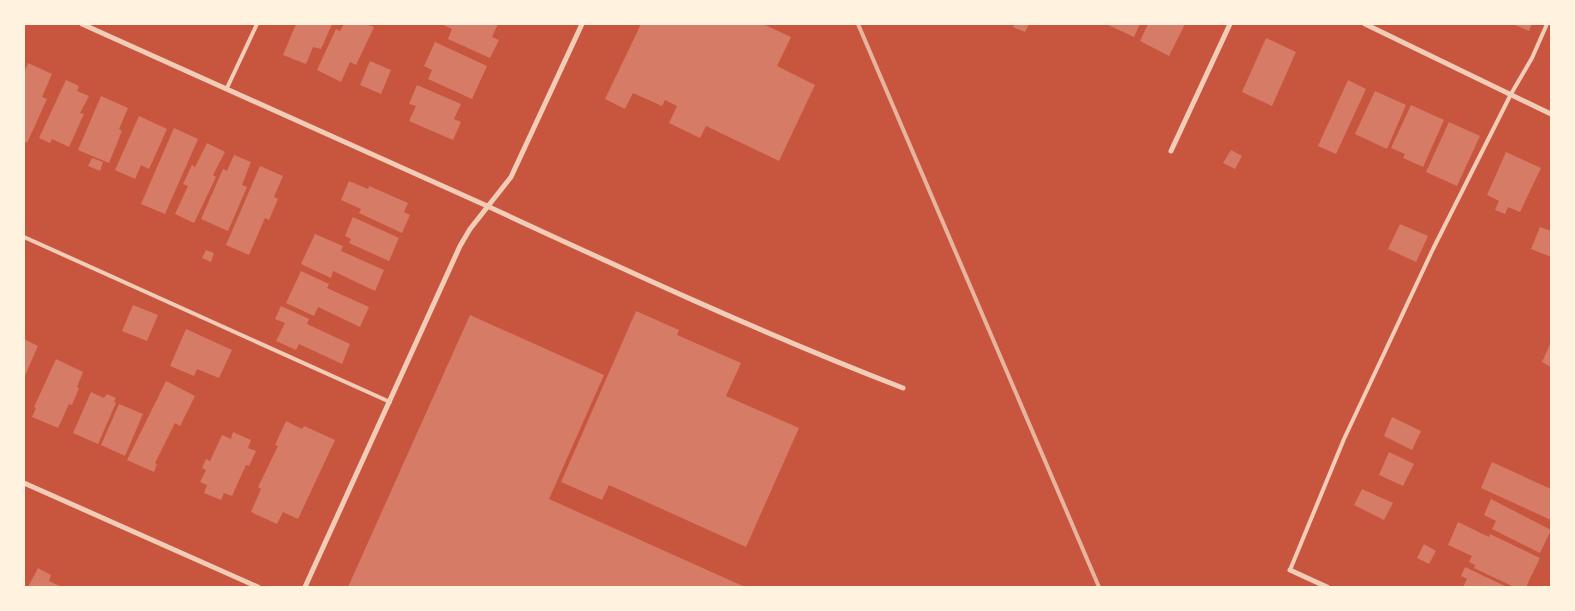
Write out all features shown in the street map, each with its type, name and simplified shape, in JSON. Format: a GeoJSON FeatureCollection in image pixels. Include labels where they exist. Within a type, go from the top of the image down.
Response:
{"type":"FeatureCollection","features":[{"type":"Feature","properties":{"kind":"street"},"geometry":{"type":"LineString","coordinates":[[82,24],[716,311],[845,366],[903,388]]}},
{"type":"Feature","properties":{"kind":"street"},"geometry":{"type":"LineString","coordinates":[[305,587],[460,246],[470,229],[511,177],[582,24]]}},
{"type":"Feature","properties":{"kind":"street"},"geometry":{"type":"LineString","coordinates":[[1171,151],[1230,24]]}},
{"type":"Feature","properties":{"kind":"street"},"geometry":{"type":"LineString","coordinates":[[1365,24],[1551,114]]}},
{"type":"Feature","properties":{"kind":"street"},"geometry":{"type":"LineString","coordinates":[[24,483],[258,587]]}},
{"type":"Feature","properties":{"kind":"street"},"geometry":{"type":"LineString","coordinates":[[1290,570],[1327,587]]}},
{"type":"Feature","properties":{"kind":"lane"},"geometry":{"type":"LineString","coordinates":[[227,88],[257,24]]}},
{"type":"Feature","properties":{"kind":"lane"},"geometry":{"type":"LineString","coordinates":[[1290,570],[1348,430],[1433,250],[1511,94],[1532,58],[1547,24]]}},
{"type":"Feature","properties":{"kind":"lane"},"geometry":{"type":"LineString","coordinates":[[24,237],[390,402]]}},
{"type":"Feature","properties":{"kind":"building"},"geometry":{"type":"Polygon","coordinates":[[[296,24],[332,24],[321,49],[313,47],[306,64],[283,55],[296,24]]]}},
{"type":"Feature","properties":{"kind":"building"},"geometry":{"type":"Polygon","coordinates":[[[344,24],[366,24],[374,27],[356,65],[350,62],[341,82],[317,70],[336,29],[340,31],[344,24]]]}},
{"type":"Feature","properties":{"kind":"building"},"geometry":{"type":"Polygon","coordinates":[[[442,24],[498,24],[492,37],[499,40],[490,58],[448,39],[452,29],[442,24]]]}},
{"type":"Feature","properties":{"kind":"building"},"geometry":{"type":"Polygon","coordinates":[[[641,24],[763,24],[791,37],[777,66],[815,85],[779,161],[706,126],[700,138],[669,123],[677,106],[665,100],[662,106],[633,93],[625,109],[605,99],[641,24]]]}},
{"type":"Feature","properties":{"kind":"building"},"geometry":{"type":"Polygon","coordinates":[[[1015,24],[1029,24],[1025,32],[1013,27],[1015,24]]]}},
{"type":"Feature","properties":{"kind":"building"},"geometry":{"type":"Polygon","coordinates":[[[1106,24],[1140,24],[1134,37],[1106,24]]]}},
{"type":"Feature","properties":{"kind":"building"},"geometry":{"type":"Polygon","coordinates":[[[1148,24],[1185,24],[1169,56],[1140,41],[1148,24]]]}},
{"type":"Feature","properties":{"kind":"building"},"geometry":{"type":"Polygon","coordinates":[[[1513,24],[1532,24],[1529,31],[1513,24]]]}},
{"type":"Feature","properties":{"kind":"building"},"geometry":{"type":"Polygon","coordinates":[[[1266,38],[1296,52],[1272,106],[1242,92],[1266,38]]]}},
{"type":"Feature","properties":{"kind":"building"},"geometry":{"type":"Polygon","coordinates":[[[435,42],[487,66],[472,99],[428,79],[432,70],[424,66],[435,42]]]}},
{"type":"Feature","properties":{"kind":"building"},"geometry":{"type":"Polygon","coordinates":[[[370,61],[391,70],[381,94],[360,85],[370,61]]]}},
{"type":"Feature","properties":{"kind":"building"},"geometry":{"type":"Polygon","coordinates":[[[28,63],[52,74],[42,97],[47,99],[27,143],[24,141],[24,73],[28,63]]]}},
{"type":"Feature","properties":{"kind":"building"},"geometry":{"type":"Polygon","coordinates":[[[66,80],[79,86],[77,91],[89,96],[80,113],[84,114],[69,147],[52,139],[50,143],[39,138],[66,80]]]}},
{"type":"Feature","properties":{"kind":"building"},"geometry":{"type":"Polygon","coordinates":[[[1348,80],[1366,89],[1336,154],[1318,146],[1348,80]]]}},
{"type":"Feature","properties":{"kind":"building"},"geometry":{"type":"Polygon","coordinates":[[[417,85],[461,104],[454,119],[461,122],[453,140],[409,121],[416,106],[409,104],[417,85]]]}},
{"type":"Feature","properties":{"kind":"building"},"geometry":{"type":"Polygon","coordinates":[[[1375,91],[1406,105],[1387,149],[1355,134],[1375,91]]]}},
{"type":"Feature","properties":{"kind":"building"},"geometry":{"type":"Polygon","coordinates":[[[101,96],[128,108],[119,129],[122,131],[109,163],[78,150],[101,96]]]}},
{"type":"Feature","properties":{"kind":"building"},"geometry":{"type":"Polygon","coordinates":[[[1411,105],[1444,120],[1423,167],[1403,158],[1405,154],[1391,148],[1411,105]]]}},
{"type":"Feature","properties":{"kind":"building"},"geometry":{"type":"Polygon","coordinates":[[[139,116],[167,129],[149,169],[141,165],[135,179],[115,170],[139,116]]]}},
{"type":"Feature","properties":{"kind":"building"},"geometry":{"type":"Polygon","coordinates":[[[1449,122],[1480,136],[1457,186],[1426,172],[1449,122]]]}},
{"type":"Feature","properties":{"kind":"building"},"geometry":{"type":"Polygon","coordinates":[[[174,128],[198,139],[165,214],[141,204],[174,128]]]}},
{"type":"Feature","properties":{"kind":"building"},"geometry":{"type":"Polygon","coordinates":[[[207,143],[225,152],[213,175],[216,177],[194,223],[175,214],[188,186],[183,184],[192,165],[195,167],[207,143]]]}},
{"type":"Feature","properties":{"kind":"building"},"geometry":{"type":"Polygon","coordinates":[[[1231,150],[1242,156],[1235,169],[1223,163],[1231,150]]]}},
{"type":"Feature","properties":{"kind":"building"},"geometry":{"type":"Polygon","coordinates":[[[1506,152],[1541,168],[1520,212],[1508,207],[1505,214],[1495,210],[1499,201],[1487,195],[1506,152]]]}},
{"type":"Feature","properties":{"kind":"building"},"geometry":{"type":"Polygon","coordinates":[[[234,155],[251,162],[242,185],[247,187],[228,231],[201,219],[223,169],[227,171],[234,155]]]}},
{"type":"Feature","properties":{"kind":"building"},"geometry":{"type":"Polygon","coordinates":[[[92,158],[103,162],[100,171],[88,166],[92,158]]]}},
{"type":"Feature","properties":{"kind":"building"},"geometry":{"type":"Polygon","coordinates":[[[260,166],[283,176],[274,197],[278,199],[269,220],[265,218],[249,255],[226,245],[260,166]]]}},
{"type":"Feature","properties":{"kind":"building"},"geometry":{"type":"Polygon","coordinates":[[[349,181],[368,189],[369,186],[408,203],[404,212],[410,215],[402,233],[359,213],[361,209],[341,200],[349,181]]]}},
{"type":"Feature","properties":{"kind":"building"},"geometry":{"type":"Polygon","coordinates":[[[353,217],[399,238],[389,261],[349,243],[351,239],[345,236],[353,217]]]}},
{"type":"Feature","properties":{"kind":"building"},"geometry":{"type":"Polygon","coordinates":[[[1400,224],[1428,236],[1416,262],[1388,249],[1400,224]]]}},
{"type":"Feature","properties":{"kind":"building"},"geometry":{"type":"Polygon","coordinates":[[[1540,227],[1551,231],[1551,257],[1531,249],[1540,227]]]}},
{"type":"Feature","properties":{"kind":"building"},"geometry":{"type":"Polygon","coordinates":[[[315,234],[343,246],[341,251],[384,270],[375,291],[333,271],[331,278],[301,264],[315,234]]]}},
{"type":"Feature","properties":{"kind":"building"},"geometry":{"type":"Polygon","coordinates":[[[206,250],[214,253],[211,262],[202,258],[206,250]]]}},
{"type":"Feature","properties":{"kind":"building"},"geometry":{"type":"Polygon","coordinates":[[[301,271],[329,284],[327,288],[369,307],[360,327],[318,307],[314,316],[286,303],[301,271]]]}},
{"type":"Feature","properties":{"kind":"building"},"geometry":{"type":"Polygon","coordinates":[[[133,305],[158,315],[147,341],[122,331],[133,305]]]}},
{"type":"Feature","properties":{"kind":"building"},"geometry":{"type":"Polygon","coordinates":[[[281,306],[309,319],[307,324],[350,344],[342,364],[299,344],[296,350],[276,341],[285,323],[275,319],[281,306]]]}},
{"type":"Feature","properties":{"kind":"building"},"geometry":{"type":"Polygon","coordinates":[[[636,311],[679,330],[677,335],[741,363],[726,396],[799,428],[746,547],[609,485],[602,500],[561,482],[636,311]]]}},
{"type":"Feature","properties":{"kind":"building"},"geometry":{"type":"Polygon","coordinates":[[[470,315],[604,375],[549,499],[745,587],[348,587],[470,315]]]}},
{"type":"Feature","properties":{"kind":"building"},"geometry":{"type":"Polygon","coordinates":[[[186,329],[232,350],[219,378],[197,369],[194,376],[170,366],[186,329]]]}},
{"type":"Feature","properties":{"kind":"building"},"geometry":{"type":"Polygon","coordinates":[[[24,339],[38,346],[24,378],[24,339]]]}},
{"type":"Feature","properties":{"kind":"building"},"geometry":{"type":"Polygon","coordinates":[[[1551,342],[1551,367],[1542,362],[1551,342]]]}},
{"type":"Feature","properties":{"kind":"building"},"geometry":{"type":"Polygon","coordinates":[[[56,359],[83,372],[72,405],[69,404],[58,428],[32,417],[36,408],[34,407],[56,359]]]}},
{"type":"Feature","properties":{"kind":"building"},"geometry":{"type":"Polygon","coordinates":[[[166,381],[195,396],[180,426],[175,423],[155,463],[157,464],[154,472],[127,460],[166,381]]]}},
{"type":"Feature","properties":{"kind":"building"},"geometry":{"type":"Polygon","coordinates":[[[91,392],[104,398],[107,394],[116,398],[114,402],[116,403],[98,444],[73,433],[91,392]]]}},
{"type":"Feature","properties":{"kind":"building"},"geometry":{"type":"Polygon","coordinates":[[[119,404],[143,414],[125,456],[101,445],[119,404]]]}},
{"type":"Feature","properties":{"kind":"building"},"geometry":{"type":"Polygon","coordinates":[[[1392,417],[1421,431],[1412,450],[1384,436],[1392,417]]]}},
{"type":"Feature","properties":{"kind":"building"},"geometry":{"type":"Polygon","coordinates":[[[286,421],[302,429],[304,426],[335,440],[298,519],[283,512],[277,524],[251,512],[261,489],[258,487],[278,446],[275,445],[286,421]]]}},
{"type":"Feature","properties":{"kind":"building"},"geometry":{"type":"Polygon","coordinates":[[[233,432],[251,440],[248,448],[256,451],[249,466],[246,465],[232,496],[224,493],[221,500],[204,493],[207,485],[200,482],[206,470],[202,468],[206,459],[210,461],[222,435],[231,439],[233,432]]]}},
{"type":"Feature","properties":{"kind":"building"},"geometry":{"type":"Polygon","coordinates":[[[1389,452],[1414,464],[1403,486],[1379,475],[1389,452]]]}},
{"type":"Feature","properties":{"kind":"building"},"geometry":{"type":"Polygon","coordinates":[[[1492,462],[1551,489],[1551,520],[1481,488],[1492,462]]]}},
{"type":"Feature","properties":{"kind":"building"},"geometry":{"type":"Polygon","coordinates":[[[1362,489],[1393,503],[1384,520],[1354,505],[1362,489]]]}},
{"type":"Feature","properties":{"kind":"building"},"geometry":{"type":"Polygon","coordinates":[[[1491,499],[1551,530],[1540,553],[1492,529],[1496,521],[1484,515],[1491,499]]]}},
{"type":"Feature","properties":{"kind":"building"},"geometry":{"type":"Polygon","coordinates":[[[1458,522],[1489,537],[1490,534],[1540,558],[1526,587],[1514,587],[1474,568],[1475,565],[1469,562],[1472,556],[1448,545],[1458,522]]]}},
{"type":"Feature","properties":{"kind":"building"},"geometry":{"type":"Polygon","coordinates":[[[1424,544],[1436,551],[1429,564],[1417,558],[1424,544]]]}},
{"type":"Feature","properties":{"kind":"building"},"geometry":{"type":"Polygon","coordinates":[[[1465,567],[1507,587],[1463,587],[1467,579],[1461,576],[1465,567]]]}},
{"type":"Feature","properties":{"kind":"building"},"geometry":{"type":"Polygon","coordinates":[[[38,568],[51,575],[49,581],[62,587],[28,587],[38,568]]]}},
{"type":"Feature","properties":{"kind":"railway"},"geometry":{"type":"LineString","coordinates":[[858,24],[1099,587]]}}]}
